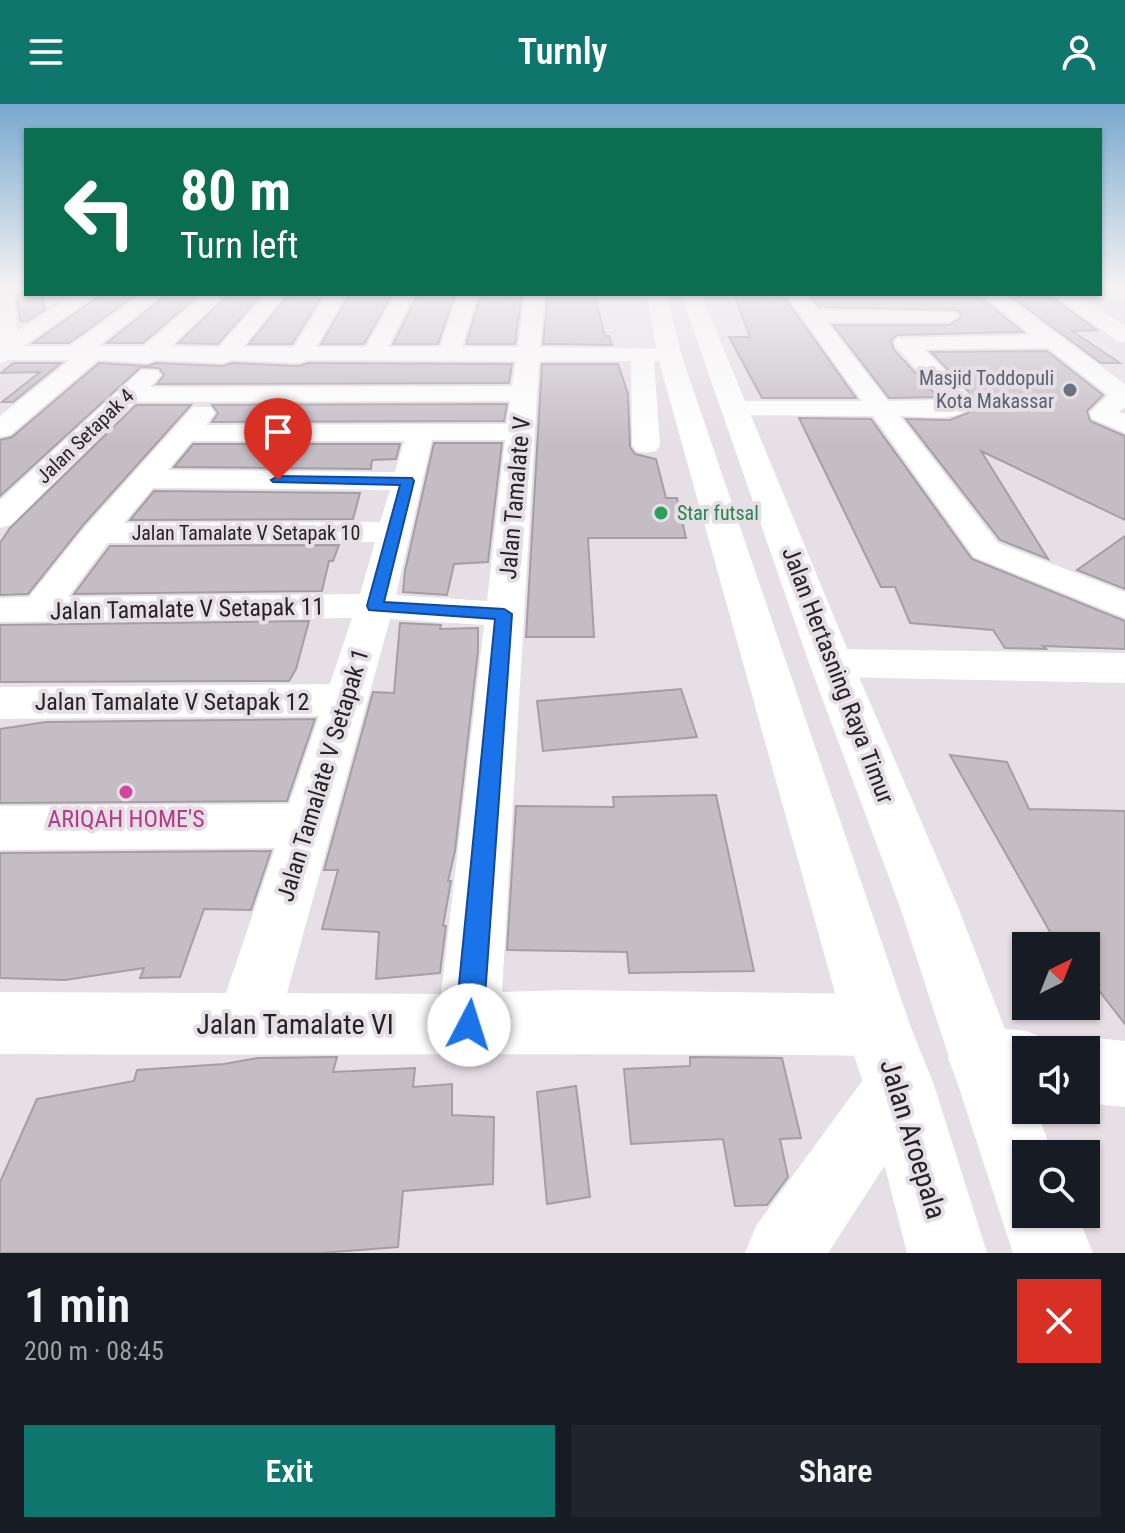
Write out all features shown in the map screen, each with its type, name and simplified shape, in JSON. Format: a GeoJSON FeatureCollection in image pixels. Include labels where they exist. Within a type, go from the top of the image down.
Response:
{"type":"FeatureCollection","features":[{"type":"Feature","properties":{"kind":"main road"},"geometry":{"type":"LineString","coordinates":[[656,338],[656,354],[710,480],[888,1055]]}},
{"type":"Feature","properties":{"kind":"main road","name":"Jalan Hertasning Raya Timur"},"geometry":{"type":"LineString","coordinates":[[708,338],[831,663],[929,907],[1003,1060]]}},
{"type":"Feature","properties":{"kind":"main road"},"geometry":{"type":"LineString","coordinates":[[710,480],[763,477]]}},
{"type":"Feature","properties":{"kind":"main road","name":"Jalan Aroepala"},"geometry":{"type":"LineString","coordinates":[[888,1055],[947,1253]]}},
{"type":"Feature","properties":{"kind":"main road"},"geometry":{"type":"LineString","coordinates":[[1003,1060],[1018,1140]]}},
{"type":"Feature","properties":{"kind":"main road"},"geometry":{"type":"LineString","coordinates":[[1043,1228],[1053,1253]]}},
{"type":"Feature","properties":{"kind":"street"},"geometry":{"type":"LineString","coordinates":[[3,352],[24,338]]}},
{"type":"Feature","properties":{"kind":"street"},"geometry":{"type":"LineString","coordinates":[[0,429],[102,338]]}},
{"type":"Feature","properties":{"kind":"street","name":"Jalan Setapak 4"},"geometry":{"type":"LineString","coordinates":[[0,518],[127,395],[176,338]]}},
{"type":"Feature","properties":{"kind":"street"},"geometry":{"type":"LineString","coordinates":[[223,356],[239,338]]}},
{"type":"Feature","properties":{"kind":"street"},"geometry":{"type":"LineString","coordinates":[[299,356],[310,338]]}},
{"type":"Feature","properties":{"kind":"street"},"geometry":{"type":"LineString","coordinates":[[373,355],[382,338]]}},
{"type":"Feature","properties":{"kind":"street"},"geometry":{"type":"LineString","coordinates":[[448,355],[454,338]]}},
{"type":"Feature","properties":{"kind":"street","name":"Jalan Tamalate V"},"geometry":{"type":"LineString","coordinates":[[469,1025],[530,338]]}},
{"type":"Feature","properties":{"kind":"street"},"geometry":{"type":"LineString","coordinates":[[829,338],[992,559],[1125,606]]}},
{"type":"Feature","properties":{"kind":"street"},"geometry":{"type":"LineString","coordinates":[[735,409],[959,405],[957,398],[900,338]]}},
{"type":"Feature","properties":{"kind":"street"},"geometry":{"type":"LineString","coordinates":[[1049,338],[1122,390],[1124,398],[1102,413],[1125,425]]}},
{"type":"Feature","properties":{"kind":"street"},"geometry":{"type":"LineString","coordinates":[[905,343],[1054,341]]}},
{"type":"Feature","properties":{"kind":"street"},"geometry":{"type":"LineString","coordinates":[[3,352],[159,356],[448,355],[524,394]]}},
{"type":"Feature","properties":{"kind":"street"},"geometry":{"type":"LineString","coordinates":[[183,433],[420,433],[524,394],[656,354],[646,445]]}},
{"type":"Feature","properties":{"kind":"street"},"geometry":{"type":"LineString","coordinates":[[931,370],[964,370]]}},
{"type":"Feature","properties":{"kind":"street"},"geometry":{"type":"LineString","coordinates":[[1050,370],[1092,371]]}},
{"type":"Feature","properties":{"kind":"street"},"geometry":{"type":"LineString","coordinates":[[127,395],[524,394]]}},
{"type":"Feature","properties":{"kind":"street"},"geometry":{"type":"LineString","coordinates":[[38,611],[98,533],[183,433],[220,395]]}},
{"type":"Feature","properties":{"kind":"street","name":"Jalan Tamalate V Setapak 1"},"geometry":{"type":"LineString","coordinates":[[247,1023],[375,606],[420,433]]}},
{"type":"Feature","properties":{"kind":"street"},"geometry":{"type":"LineString","coordinates":[[144,479],[408,481]]}},
{"type":"Feature","properties":{"kind":"street","name":"Jalan Tamalate V Setapak 10"},"geometry":{"type":"LineString","coordinates":[[98,533],[394,532]]}},
{"type":"Feature","properties":{"kind":"street","name":"Jalan Tamalate V Setapak 11"},"geometry":{"type":"LineString","coordinates":[[0,610],[375,606],[504,614]]}},
{"type":"Feature","properties":{"kind":"street"},"geometry":{"type":"LineString","coordinates":[[831,663],[1125,668]]}},
{"type":"Feature","properties":{"kind":"street","name":"Jalan Tamalate V Setapak 12"},"geometry":{"type":"LineString","coordinates":[[0,703],[345,700]]}},
{"type":"Feature","properties":{"kind":"street"},"geometry":{"type":"LineString","coordinates":[[0,828],[309,826]]}},
{"type":"Feature","properties":{"kind":"street","name":"Jalan Tamalate VI"},"geometry":{"type":"LineString","coordinates":[[0,1023],[469,1025],[566,1021],[888,1055]]}},
{"type":"Feature","properties":{"kind":"street"},"geometry":{"type":"LineString","coordinates":[[783,1253],[888,1055]]}},
{"type":"Feature","properties":{"kind":"street"},"geometry":{"type":"LineString","coordinates":[[1100,1071],[1125,1074]]}},
{"type":"Feature","properties":{"kind":"building"},"geometry":{"type":"Polygon","coordinates":[[[41,338],[76,338],[69,343],[33,343],[41,338]]]}},
{"type":"Feature","properties":{"kind":"building"},"geometry":{"type":"Polygon","coordinates":[[[114,338],[149,338],[143,343],[107,343],[114,338]]]}},
{"type":"Feature","properties":{"kind":"building"},"geometry":{"type":"Polygon","coordinates":[[[184,338],[224,338],[218,344],[178,343],[184,338]]]}},
{"type":"Feature","properties":{"kind":"building"},"geometry":{"type":"Polygon","coordinates":[[[254,338],[296,338],[292,344],[249,344],[254,338]]]}},
{"type":"Feature","properties":{"kind":"building"},"geometry":{"type":"Polygon","coordinates":[[[325,338],[368,338],[364,344],[321,344],[325,338]]]}},
{"type":"Feature","properties":{"kind":"building"},"geometry":{"type":"Polygon","coordinates":[[[396,338],[440,338],[438,344],[393,344],[396,338]]]}},
{"type":"Feature","properties":{"kind":"building"},"geometry":{"type":"Polygon","coordinates":[[[468,338],[516,338],[515,344],[466,344],[468,338]]]}},
{"type":"Feature","properties":{"kind":"building"},"geometry":{"type":"Polygon","coordinates":[[[544,338],[610,338],[612,345],[543,344],[544,338]]]}},
{"type":"Feature","properties":{"kind":"building"},"geometry":{"type":"Polygon","coordinates":[[[729,338],[813,338],[856,398],[762,398],[729,338]]]}},
{"type":"Feature","properties":{"kind":"building"},"geometry":{"type":"Polygon","coordinates":[[[843,338],[894,338],[891,341],[894,350],[938,397],[889,398],[843,338]]]}},
{"type":"Feature","properties":{"kind":"building"},"geometry":{"type":"Polygon","coordinates":[[[1067,338],[1082,338],[1120,363],[1101,363],[1067,338]]]}},
{"type":"Feature","properties":{"kind":"building"},"geometry":{"type":"Polygon","coordinates":[[[1047,351],[1103,395],[1087,411],[1090,421],[1125,436],[1125,520],[981,451],[1048,559],[1000,540],[906,419],[950,420],[968,413],[976,404],[968,391],[931,352],[1047,351]]]}},
{"type":"Feature","properties":{"kind":"building"},"geometry":{"type":"Polygon","coordinates":[[[13,363],[61,363],[13,402],[2,402],[40,372],[1,373],[13,363]]]}},
{"type":"Feature","properties":{"kind":"building"},"geometry":{"type":"Polygon","coordinates":[[[99,363],[147,366],[156,363],[223,366],[232,363],[299,366],[308,363],[512,364],[509,383],[157,384],[164,375],[159,368],[141,367],[0,496],[0,440],[12,437],[99,363]]]}},
{"type":"Feature","properties":{"kind":"building"},"geometry":{"type":"Polygon","coordinates":[[[542,364],[618,364],[628,394],[630,447],[635,454],[656,459],[666,498],[677,498],[686,538],[588,538],[594,637],[526,637],[542,364]]]}},
{"type":"Feature","properties":{"kind":"building"},"geometry":{"type":"Polygon","coordinates":[[[507,404],[504,421],[212,422],[218,413],[212,405],[507,404]]]}},
{"type":"Feature","properties":{"kind":"building"},"geometry":{"type":"Polygon","coordinates":[[[136,405],[191,405],[84,524],[28,594],[0,595],[0,543],[10,528],[136,405]]]}},
{"type":"Feature","properties":{"kind":"building"},"geometry":{"type":"Polygon","coordinates":[[[799,418],[871,419],[972,559],[1125,621],[1125,649],[1005,648],[993,630],[910,623],[895,587],[881,587],[799,418]]]}},
{"type":"Feature","properties":{"kind":"building"},"geometry":{"type":"Polygon","coordinates":[[[434,443],[502,443],[488,562],[454,564],[447,595],[403,592],[434,443]]]}},
{"type":"Feature","properties":{"kind":"building"},"geometry":{"type":"Polygon","coordinates":[[[193,444],[400,444],[396,459],[372,460],[371,469],[174,467],[193,444]]]}},
{"type":"Feature","properties":{"kind":"building"},"geometry":{"type":"Polygon","coordinates":[[[154,491],[360,493],[353,519],[130,520],[154,491]]]}},
{"type":"Feature","properties":{"kind":"building"},"geometry":{"type":"Polygon","coordinates":[[[1125,536],[1125,589],[1077,570],[1125,536]]]}},
{"type":"Feature","properties":{"kind":"building"},"geometry":{"type":"Polygon","coordinates":[[[339,545],[333,561],[329,561],[322,591],[74,594],[110,546],[339,545]]]}},
{"type":"Feature","properties":{"kind":"building"},"geometry":{"type":"Polygon","coordinates":[[[309,621],[296,669],[289,681],[0,682],[0,625],[309,621]]]}},
{"type":"Feature","properties":{"kind":"building"},"geometry":{"type":"Polygon","coordinates":[[[400,623],[441,625],[440,629],[478,628],[478,651],[455,851],[448,881],[451,881],[443,926],[446,926],[440,973],[376,979],[379,932],[322,929],[338,870],[324,870],[373,692],[394,693],[400,623]]]}},
{"type":"Feature","properties":{"kind":"building"},"geometry":{"type":"Polygon","coordinates":[[[681,689],[697,737],[543,751],[537,701],[681,689]]]}},
{"type":"Feature","properties":{"kind":"building"},"geometry":{"type":"Polygon","coordinates":[[[315,719],[287,801],[0,803],[0,729],[46,722],[315,719]]]}},
{"type":"Feature","properties":{"kind":"building"},"geometry":{"type":"Polygon","coordinates":[[[950,755],[1007,762],[1029,809],[1125,811],[1125,1024],[1100,992],[1100,932],[1050,932],[950,755]]]}},
{"type":"Feature","properties":{"kind":"building"},"geometry":{"type":"Polygon","coordinates":[[[716,795],[754,971],[629,973],[627,952],[507,950],[516,806],[614,807],[613,797],[716,795]]]}},
{"type":"Feature","properties":{"kind":"building"},"geometry":{"type":"Polygon","coordinates":[[[271,851],[251,910],[204,909],[180,977],[140,978],[144,968],[65,980],[0,978],[0,853],[271,851]]]}},
{"type":"Feature","properties":{"kind":"building"},"geometry":{"type":"Polygon","coordinates":[[[337,1057],[333,1072],[415,1068],[413,1087],[452,1084],[452,1115],[494,1117],[493,1184],[403,1191],[398,1247],[321,1253],[0,1253],[0,1182],[37,1099],[134,1081],[137,1070],[224,1064],[258,1058],[337,1057]]]}},
{"type":"Feature","properties":{"kind":"building"},"geometry":{"type":"Polygon","coordinates":[[[690,1057],[782,1058],[801,1138],[780,1139],[788,1177],[767,1205],[735,1206],[723,1139],[631,1144],[624,1069],[690,1066],[690,1057]]]}},
{"type":"Feature","properties":{"kind":"building"},"geometry":{"type":"Polygon","coordinates":[[[576,1086],[590,1197],[547,1204],[537,1092],[576,1086]]]}},
{"type":"Feature","properties":{"kind":"place","name":"Masjid Toddopuli Kota Makassar"},"geometry":{"type":"Point","coordinates":[1070,390]}},
{"type":"Feature","properties":{"kind":"place","name":"Star futsal"},"geometry":{"type":"Point","coordinates":[661,513]}},
{"type":"Feature","properties":{"kind":"place","name":"ARIQAH HOME'S"},"geometry":{"type":"Point","coordinates":[126,792]}},
{"type":"Feature","properties":{"kind":"route"},"geometry":{"type":"LineString","coordinates":[[278,480],[408,481],[375,606],[504,614],[469,1025]]}}]}
